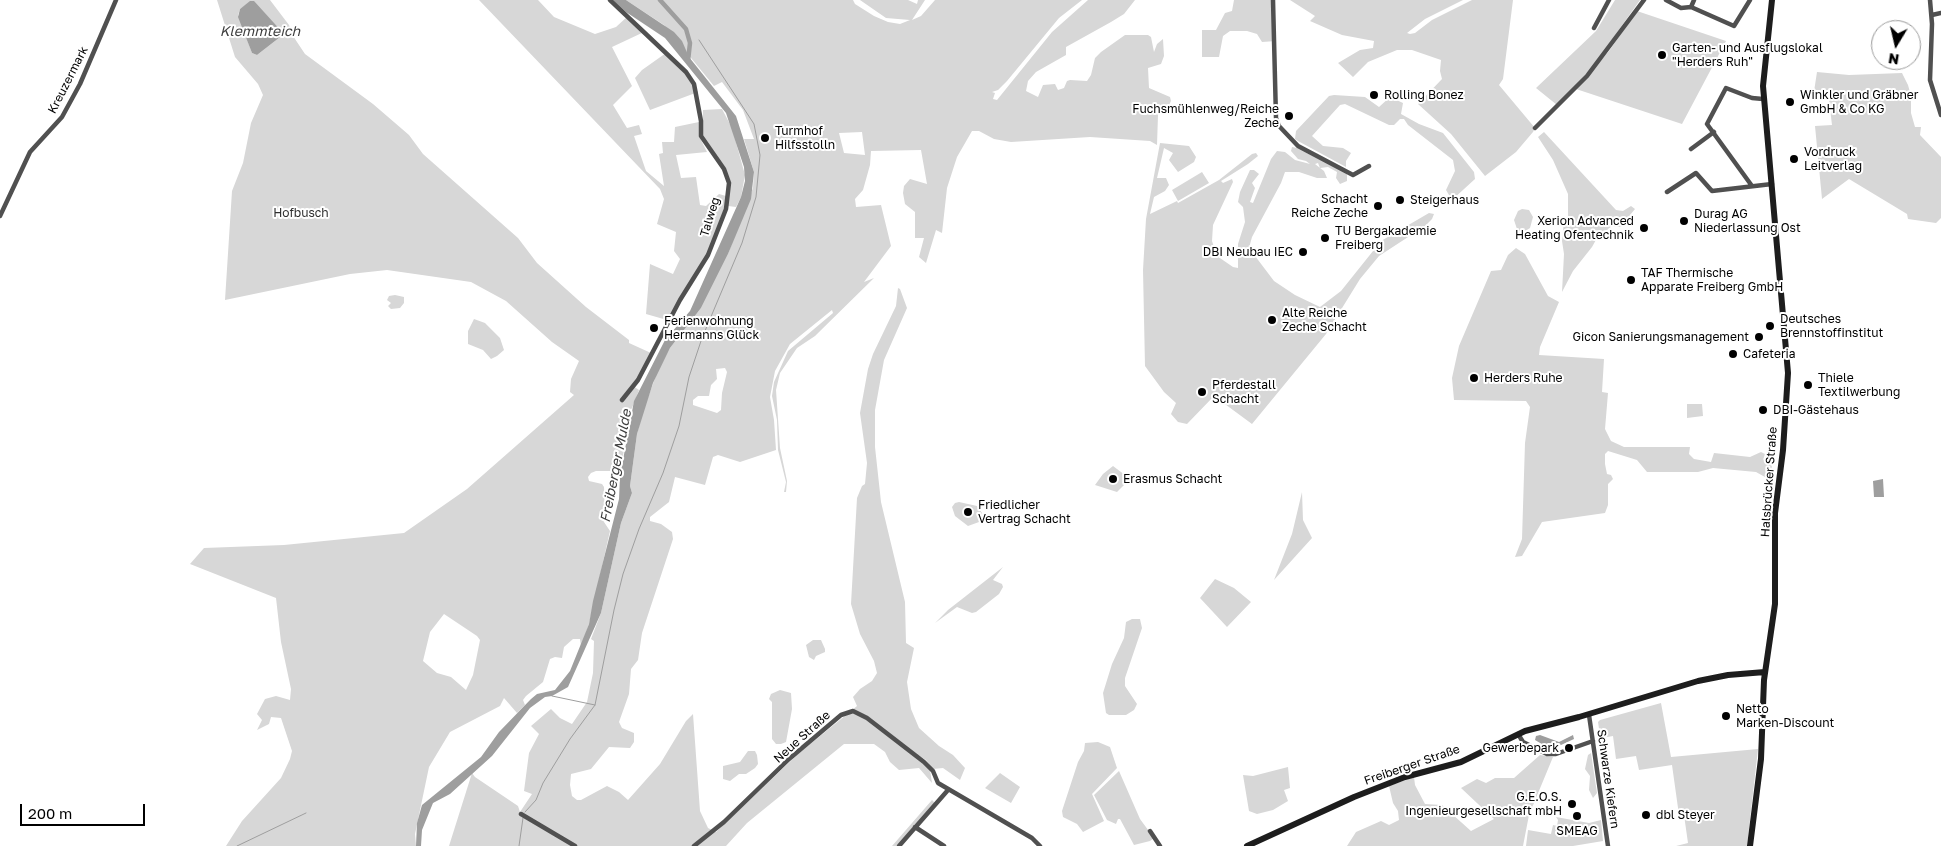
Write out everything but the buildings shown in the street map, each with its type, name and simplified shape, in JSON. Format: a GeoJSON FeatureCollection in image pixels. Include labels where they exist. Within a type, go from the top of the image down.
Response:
{"type":"FeatureCollection","features":[{"type":"Feature","properties":{"kind":"main road","name":"Halsbrücker Straße"},"geometry":{"type":"LineString","coordinates":[[1750,846],[1761,759],[1765,672],[1775,604],[1775,513],[1783,450],[1788,373],[1763,99],[1765,56],[1772,0]]}},
{"type":"Feature","properties":{"kind":"main road","name":"Freiberger Straße"},"geometry":{"type":"LineString","coordinates":[[1247,846],[1354,797],[1405,777],[1461,762],[1518,734],[1706,679],[1765,672]]}},
{"type":"Feature","properties":{"kind":"street","name":"Kreuzermark"},"geometry":{"type":"LineString","coordinates":[[0,216],[30,152],[62,117],[80,84],[116,0]]}},
{"type":"Feature","properties":{"kind":"street","name":"Talweg"},"geometry":{"type":"LineString","coordinates":[[610,0],[686,72],[694,84],[702,121],[701,136],[724,169],[729,183],[726,209],[708,255],[680,300],[638,380],[622,400]]}},
{"type":"Feature","properties":{"kind":"street"},"geometry":{"type":"LineString","coordinates":[[1273,0],[1276,118],[1279,126],[1298,146],[1353,175],[1369,166]]}},
{"type":"Feature","properties":{"kind":"street"},"geometry":{"type":"LineString","coordinates":[[1594,28],[1609,0]]}},
{"type":"Feature","properties":{"kind":"street"},"geometry":{"type":"LineString","coordinates":[[1535,128],[1587,76],[1644,0]]}},
{"type":"Feature","properties":{"kind":"street"},"geometry":{"type":"LineString","coordinates":[[1666,0],[1681,8],[1691,8],[1734,26],[1750,0]]}},
{"type":"Feature","properties":{"kind":"street"},"geometry":{"type":"LineString","coordinates":[[1691,8],[1694,0]]}},
{"type":"Feature","properties":{"kind":"street"},"geometry":{"type":"LineString","coordinates":[[1930,0],[1932,15],[1930,80],[1941,115]]}},
{"type":"Feature","properties":{"kind":"street"},"geometry":{"type":"LineString","coordinates":[[1932,15],[1941,14]]}},
{"type":"Feature","properties":{"kind":"street"},"geometry":{"type":"LineString","coordinates":[[1752,186],[1708,124],[1726,88],[1752,98],[1763,99]]}},
{"type":"Feature","properties":{"kind":"street"},"geometry":{"type":"LineString","coordinates":[[1690,149],[1714,132]]}},
{"type":"Feature","properties":{"kind":"street"},"geometry":{"type":"LineString","coordinates":[[1667,192],[1696,173],[1712,191],[1772,184]]}},
{"type":"Feature","properties":{"kind":"street","name":"Neue Straße"},"geometry":{"type":"LineString","coordinates":[[694,846],[724,822],[813,738],[841,715],[853,711],[867,718],[924,762],[932,771],[938,783],[948,790]]}},
{"type":"Feature","properties":{"kind":"street","name":"Schwarze Kiefern"},"geometry":{"type":"LineString","coordinates":[[1588,714],[1608,846]]}},
{"type":"Feature","properties":{"kind":"street"},"geometry":{"type":"LineString","coordinates":[[1518,734],[1523,742],[1547,754],[1556,754],[1593,741]]}},
{"type":"Feature","properties":{"kind":"street"},"geometry":{"type":"LineString","coordinates":[[899,846],[948,790],[1032,838],[1040,846]]}},
{"type":"Feature","properties":{"kind":"street"},"geometry":{"type":"LineString","coordinates":[[521,814],[575,846]]}},
{"type":"Feature","properties":{"kind":"street"},"geometry":{"type":"LineString","coordinates":[[915,827],[944,846]]}},
{"type":"Feature","properties":{"kind":"street"},"geometry":{"type":"LineString","coordinates":[[1150,831],[1160,846]]}},
{"type":"Feature","properties":{"kind":"green space","name":"Hofbusch"},"geometry":{"type":"Polygon","coordinates":[[[217,0],[270,0],[289,25],[295,39],[305,54],[373,104],[409,135],[423,154],[518,238],[537,263],[586,307],[629,340],[629,343],[651,353],[633,386],[639,390],[632,408],[622,422],[620,440],[624,449],[620,476],[611,471],[596,471],[588,477],[589,481],[602,484],[604,487],[604,522],[610,531],[589,624],[581,647],[580,639],[573,639],[564,647],[562,658],[555,657],[550,659],[543,682],[526,696],[523,700],[525,705],[517,713],[504,698],[500,706],[450,732],[429,767],[415,834],[416,846],[226,846],[242,821],[281,778],[290,759],[292,751],[281,718],[271,717],[269,724],[257,730],[262,720],[257,714],[265,699],[276,696],[290,700],[291,689],[281,642],[276,598],[190,564],[204,548],[284,545],[404,533],[467,489],[574,395],[570,392],[571,379],[579,361],[552,342],[506,301],[471,282],[387,270],[350,274],[225,300],[232,191],[243,163],[251,123],[263,95],[258,84],[235,57],[217,0]],[[252,1],[240,9],[238,15],[252,53],[257,55],[284,34],[252,1]],[[444,614],[430,632],[423,661],[437,673],[451,677],[466,690],[473,675],[480,640],[444,614]]]}},
{"type":"Feature","properties":{"kind":"green space"},"geometry":{"type":"Polygon","coordinates":[[[479,0],[538,0],[554,17],[595,34],[616,27],[628,16],[644,32],[612,47],[632,86],[613,105],[627,128],[639,125],[642,134],[634,136],[646,171],[664,186],[659,154],[663,153],[662,142],[674,142],[675,127],[699,122],[699,136],[707,152],[676,155],[681,178],[696,177],[700,205],[706,206],[719,194],[726,196],[725,206],[707,255],[667,320],[646,314],[650,264],[673,274],[680,259],[674,251],[676,232],[657,224],[664,199],[660,189],[479,0]]]}},
{"type":"Feature","properties":{"kind":"green space"},"geometry":{"type":"Polygon","coordinates":[[[626,0],[853,0],[855,4],[874,16],[888,22],[900,24],[910,20],[886,18],[860,0],[908,0],[917,4],[918,0],[925,0],[912,20],[921,16],[935,0],[1082,0],[1059,18],[1007,81],[998,90],[992,92],[995,93],[993,99],[997,100],[1052,32],[1088,0],[1135,0],[1124,14],[1066,47],[1066,55],[1036,72],[1028,81],[1026,91],[1038,97],[1043,85],[1055,84],[1058,90],[1064,88],[1067,81],[1070,80],[1087,81],[1091,75],[1095,58],[1101,52],[1125,35],[1148,35],[1151,37],[1154,52],[1157,44],[1163,39],[1164,56],[1161,64],[1148,68],[1149,88],[1170,97],[1171,101],[1168,107],[1158,115],[1157,145],[1150,141],[1090,137],[1011,142],[994,139],[979,131],[972,131],[957,157],[947,188],[942,233],[936,230],[926,263],[919,257],[924,238],[915,238],[915,212],[905,204],[903,193],[904,186],[910,179],[927,184],[921,150],[871,151],[870,165],[863,190],[855,199],[856,207],[881,205],[891,246],[864,282],[874,278],[815,336],[797,348],[780,373],[776,390],[780,448],[787,481],[786,492],[784,492],[786,482],[778,450],[777,420],[772,396],[774,382],[788,351],[833,313],[832,310],[790,344],[775,371],[770,397],[776,450],[740,462],[718,455],[713,457],[705,485],[675,477],[669,502],[650,517],[650,521],[661,524],[672,532],[673,539],[642,633],[638,660],[631,669],[629,694],[619,722],[622,728],[634,733],[634,742],[630,748],[609,747],[591,769],[571,774],[570,785],[572,796],[577,800],[581,800],[607,786],[619,792],[628,800],[660,764],[686,721],[693,714],[700,811],[708,828],[716,832],[798,754],[857,706],[853,697],[860,689],[872,681],[877,673],[874,661],[860,634],[851,604],[857,498],[862,486],[865,484],[867,463],[860,413],[868,369],[873,354],[896,306],[898,288],[907,308],[884,360],[875,410],[875,447],[881,502],[905,602],[906,643],[914,648],[907,682],[911,709],[919,728],[939,746],[953,755],[965,768],[960,780],[943,768],[933,769],[926,760],[918,755],[930,770],[932,783],[919,768],[899,770],[890,762],[885,752],[874,744],[844,744],[747,823],[726,846],[449,846],[472,773],[475,777],[518,806],[520,812],[532,794],[524,791],[529,753],[539,734],[531,726],[551,709],[560,718],[572,724],[587,702],[593,673],[594,641],[591,639],[601,613],[621,523],[632,493],[630,486],[637,434],[643,411],[657,373],[670,348],[701,308],[728,254],[753,188],[754,172],[744,139],[754,139],[743,110],[722,82],[714,86],[664,25],[626,0]],[[862,132],[839,133],[844,153],[865,155],[862,132]],[[725,368],[716,369],[717,379],[711,385],[709,396],[698,396],[693,400],[693,405],[717,413],[721,410],[722,393],[727,372],[725,368]]]}},
{"type":"Feature","properties":{"kind":"green space"},"geometry":{"type":"Polygon","coordinates":[[[1234,0],[1273,0],[1276,41],[1262,42],[1257,34],[1247,31],[1230,31],[1223,36],[1219,57],[1202,57],[1202,30],[1216,30],[1225,13],[1232,11],[1234,0]]]}},
{"type":"Feature","properties":{"kind":"green space"},"geometry":{"type":"Polygon","coordinates":[[[1290,0],[1463,0],[1425,19],[1407,33],[1410,34],[1415,33],[1432,20],[1472,0],[1513,0],[1503,79],[1499,85],[1535,128],[1533,132],[1516,152],[1485,176],[1451,134],[1418,104],[1442,79],[1440,71],[1441,60],[1412,50],[1397,50],[1368,62],[1353,77],[1338,63],[1360,50],[1373,48],[1374,41],[1342,35],[1310,21],[1315,16],[1290,0]]]}},
{"type":"Feature","properties":{"kind":"green space"},"geometry":{"type":"Polygon","coordinates":[[[1615,0],[1640,0],[1594,65],[1557,105],[1536,88],[1596,31],[1615,0]]]}},
{"type":"Feature","properties":{"kind":"green space"},"geometry":{"type":"Polygon","coordinates":[[[1637,11],[1726,41],[1682,124],[1576,89],[1609,51],[1637,11]]]}},
{"type":"Feature","properties":{"kind":"green space"},"geometry":{"type":"Polygon","coordinates":[[[666,53],[686,72],[698,92],[650,110],[635,78],[642,70],[666,53]]]}},
{"type":"Feature","properties":{"kind":"green space"},"geometry":{"type":"Polygon","coordinates":[[[1817,72],[1849,75],[1902,73],[1911,96],[1911,113],[1915,127],[1921,127],[1920,135],[1941,157],[1941,218],[1936,223],[1908,219],[1907,214],[1849,179],[1822,199],[1815,126],[1832,125],[1829,100],[1813,98],[1817,72]]]}},
{"type":"Feature","properties":{"kind":"green space"},"geometry":{"type":"Polygon","coordinates":[[[1329,96],[1365,97],[1379,107],[1390,97],[1403,103],[1401,114],[1419,124],[1443,133],[1474,172],[1475,179],[1452,200],[1446,190],[1455,171],[1453,160],[1408,125],[1404,119],[1400,119],[1394,125],[1389,125],[1345,104],[1340,105],[1312,136],[1323,146],[1343,148],[1351,153],[1346,161],[1346,167],[1295,139],[1296,131],[1329,96]]]}},
{"type":"Feature","properties":{"kind":"green space"},"geometry":{"type":"Polygon","coordinates":[[[722,109],[732,128],[745,175],[741,197],[736,207],[728,206],[730,183],[703,136],[703,110],[722,109]]]}},
{"type":"Feature","properties":{"kind":"green space"},"geometry":{"type":"Polygon","coordinates":[[[1544,132],[1616,210],[1623,211],[1631,206],[1635,209],[1620,227],[1612,226],[1597,238],[1573,271],[1562,292],[1564,254],[1562,241],[1564,221],[1568,216],[1568,194],[1553,160],[1538,137],[1544,132]]]}},
{"type":"Feature","properties":{"kind":"green space"},"geometry":{"type":"Polygon","coordinates":[[[1160,143],[1189,146],[1196,157],[1194,162],[1178,172],[1169,160],[1173,153],[1164,148],[1157,178],[1166,178],[1169,185],[1165,191],[1154,197],[1150,214],[1177,201],[1178,203],[1219,180],[1252,154],[1256,153],[1258,156],[1221,181],[1223,183],[1232,179],[1233,182],[1213,225],[1212,241],[1217,256],[1233,267],[1238,268],[1238,244],[1245,222],[1243,207],[1238,202],[1240,192],[1250,170],[1254,170],[1259,174],[1252,183],[1255,188],[1250,202],[1253,203],[1271,159],[1277,151],[1285,152],[1295,160],[1310,164],[1298,159],[1291,151],[1292,147],[1297,148],[1347,173],[1347,181],[1340,184],[1336,178],[1337,172],[1328,167],[1320,168],[1324,171],[1327,178],[1317,178],[1299,172],[1285,172],[1252,237],[1249,248],[1274,281],[1295,295],[1320,307],[1341,291],[1381,241],[1429,213],[1434,214],[1425,226],[1379,256],[1360,279],[1326,334],[1252,424],[1214,396],[1187,424],[1178,422],[1171,414],[1176,403],[1164,392],[1145,366],[1143,270],[1146,219],[1160,143]]]}},
{"type":"Feature","properties":{"kind":"green space"},"geometry":{"type":"Polygon","coordinates":[[[1202,172],[1209,183],[1178,201],[1172,190],[1202,172]]]}},
{"type":"Feature","properties":{"kind":"green space"},"geometry":{"type":"Polygon","coordinates":[[[1522,209],[1529,210],[1533,217],[1530,228],[1522,233],[1517,229],[1514,220],[1518,211],[1522,209]]]}},
{"type":"Feature","properties":{"kind":"green space"},"geometry":{"type":"Polygon","coordinates":[[[1516,248],[1525,254],[1548,296],[1559,302],[1540,347],[1539,355],[1604,359],[1602,392],[1608,393],[1605,429],[1611,441],[1624,447],[1690,447],[1689,454],[1694,459],[1711,462],[1714,453],[1750,457],[1761,452],[1765,454],[1763,460],[1773,453],[1770,485],[1765,477],[1756,472],[1713,468],[1698,472],[1647,472],[1637,460],[1608,451],[1605,454],[1605,464],[1607,474],[1611,475],[1613,479],[1608,484],[1608,505],[1605,513],[1542,522],[1522,556],[1515,557],[1522,539],[1525,443],[1530,407],[1526,401],[1454,400],[1452,378],[1459,346],[1491,271],[1501,270],[1508,255],[1516,248]]]}},
{"type":"Feature","properties":{"kind":"green space"},"geometry":{"type":"Polygon","coordinates":[[[389,296],[404,297],[404,303],[400,308],[391,309],[388,306],[391,303],[387,300],[389,296]]]}},
{"type":"Feature","properties":{"kind":"green space"},"geometry":{"type":"Polygon","coordinates":[[[474,319],[485,323],[500,338],[504,350],[497,356],[491,359],[483,350],[468,344],[468,331],[474,319]]]}},
{"type":"Feature","properties":{"kind":"green space"},"geometry":{"type":"Polygon","coordinates":[[[1687,404],[1702,404],[1703,416],[1687,418],[1687,404]]]}},
{"type":"Feature","properties":{"kind":"green space"},"geometry":{"type":"Polygon","coordinates":[[[1113,466],[1125,475],[1125,484],[1117,492],[1095,485],[1103,474],[1113,466]]]}},
{"type":"Feature","properties":{"kind":"green space"},"geometry":{"type":"Polygon","coordinates":[[[1302,492],[1303,520],[1312,538],[1274,580],[1292,534],[1302,492]]]}},
{"type":"Feature","properties":{"kind":"green space"},"geometry":{"type":"Polygon","coordinates":[[[959,502],[977,506],[982,513],[979,522],[968,526],[955,516],[952,507],[955,503],[959,502]]]}},
{"type":"Feature","properties":{"kind":"green space"},"geometry":{"type":"Polygon","coordinates":[[[1003,567],[993,580],[1002,584],[1003,587],[999,594],[976,612],[972,613],[957,607],[935,623],[948,610],[1003,567]]]}},
{"type":"Feature","properties":{"kind":"green space"},"geometry":{"type":"Polygon","coordinates":[[[1215,579],[1234,588],[1251,602],[1227,627],[1200,598],[1215,579]]]}},
{"type":"Feature","properties":{"kind":"green space"},"geometry":{"type":"Polygon","coordinates":[[[1132,619],[1140,619],[1142,628],[1125,678],[1125,686],[1137,704],[1134,710],[1126,715],[1109,715],[1106,713],[1103,693],[1112,664],[1124,638],[1126,622],[1132,619]]]}},
{"type":"Feature","properties":{"kind":"green space"},"geometry":{"type":"Polygon","coordinates":[[[813,640],[821,640],[825,649],[825,652],[816,656],[814,660],[809,657],[806,645],[813,640]]]}},
{"type":"Feature","properties":{"kind":"green space"},"geometry":{"type":"Polygon","coordinates":[[[780,690],[791,693],[792,709],[786,742],[776,744],[772,739],[772,702],[769,699],[771,694],[780,690]]]}},
{"type":"Feature","properties":{"kind":"green space"},"geometry":{"type":"Polygon","coordinates":[[[1661,703],[1671,757],[1758,749],[1747,846],[1676,846],[1688,843],[1684,815],[1679,815],[1672,765],[1639,770],[1636,756],[1616,759],[1613,736],[1602,738],[1601,742],[1598,722],[1600,720],[1661,703]]]}},
{"type":"Feature","properties":{"kind":"green space"},"geometry":{"type":"Polygon","coordinates":[[[1098,742],[1110,747],[1117,768],[1092,794],[1104,821],[1083,832],[1077,824],[1063,817],[1062,811],[1078,762],[1084,751],[1085,743],[1098,742]]]}},
{"type":"Feature","properties":{"kind":"green space"},"geometry":{"type":"Polygon","coordinates":[[[748,751],[755,751],[757,755],[758,764],[755,768],[746,774],[739,774],[730,781],[723,779],[723,766],[740,762],[748,751]]]}},
{"type":"Feature","properties":{"kind":"green space"},"geometry":{"type":"Polygon","coordinates":[[[1591,753],[1597,793],[1593,798],[1589,790],[1590,776],[1585,769],[1588,755],[1591,753]]]}},
{"type":"Feature","properties":{"kind":"green space"},"geometry":{"type":"Polygon","coordinates":[[[1540,755],[1553,757],[1529,815],[1523,846],[1347,846],[1356,832],[1381,821],[1389,825],[1399,820],[1398,811],[1393,803],[1389,786],[1414,777],[1415,785],[1425,804],[1442,805],[1471,831],[1494,819],[1461,788],[1477,779],[1486,783],[1495,778],[1514,778],[1540,755]]]}},
{"type":"Feature","properties":{"kind":"green space"},"geometry":{"type":"Polygon","coordinates":[[[1288,767],[1290,788],[1284,790],[1288,801],[1273,810],[1257,814],[1249,811],[1243,775],[1253,776],[1288,767]]]}},
{"type":"Feature","properties":{"kind":"green space"},"geometry":{"type":"Polygon","coordinates":[[[1119,771],[1140,819],[1154,838],[1150,841],[1134,845],[1120,819],[1118,819],[1116,824],[1107,820],[1094,795],[1119,771]]]}},
{"type":"Feature","properties":{"kind":"green space"},"geometry":{"type":"Polygon","coordinates":[[[1000,773],[1020,787],[1011,803],[985,788],[1000,773]]]}},
{"type":"Feature","properties":{"kind":"green space"},"geometry":{"type":"Polygon","coordinates":[[[932,800],[935,803],[896,846],[892,846],[932,800]]]}},
{"type":"Feature","properties":{"kind":"green space"},"geometry":{"type":"Polygon","coordinates":[[[1556,817],[1589,823],[1601,820],[1603,841],[1573,846],[1526,846],[1528,830],[1551,834],[1553,825],[1557,826],[1558,820],[1556,817]]]}},
{"type":"Feature","properties":{"kind":"water"},"geometry":{"type":"Polygon","coordinates":[[[613,0],[626,0],[674,32],[682,41],[689,57],[736,116],[754,172],[751,199],[728,254],[701,308],[670,348],[653,383],[637,434],[630,486],[632,493],[621,523],[601,613],[568,687],[552,696],[545,697],[530,708],[492,756],[450,794],[433,803],[422,830],[421,846],[416,846],[417,823],[422,805],[481,757],[499,732],[531,699],[537,694],[555,690],[570,671],[589,624],[619,499],[620,476],[634,401],[665,340],[690,311],[741,197],[745,181],[744,167],[726,113],[665,38],[626,12],[613,0]]]}},
{"type":"Feature","properties":{"kind":"water","name":"Klemmteich"},"geometry":{"type":"Polygon","coordinates":[[[250,1],[254,1],[284,34],[257,55],[252,53],[238,17],[240,9],[250,1]]]}},
{"type":"Feature","properties":{"kind":"water"},"geometry":{"type":"Polygon","coordinates":[[[1883,479],[1884,497],[1874,497],[1873,481],[1883,479]]]}},
{"type":"Feature","properties":{"kind":"water"},"geometry":{"type":"Polygon","coordinates":[[[1540,735],[1559,742],[1573,735],[1574,739],[1561,745],[1547,747],[1535,740],[1536,736],[1540,735]]]}},
{"type":"Feature","properties":{"kind":"waterway"},"geometry":{"type":"LineString","coordinates":[[660,0],[686,29],[690,43],[688,61]]}},
{"type":"Feature","properties":{"kind":"waterway"},"geometry":{"type":"LineString","coordinates":[[525,812],[536,800],[543,783],[570,739],[595,705],[623,574],[639,529],[663,473],[679,426],[689,377],[702,338],[742,243],[756,197],[760,155],[754,124],[699,40]]}},
{"type":"Feature","properties":{"kind":"waterway"},"geometry":{"type":"LineString","coordinates":[[552,696],[595,705]]}},
{"type":"Feature","properties":{"kind":"waterway"},"geometry":{"type":"LineString","coordinates":[[237,846],[306,813]]}},
{"type":"Feature","properties":{"kind":"waterway"},"geometry":{"type":"LineString","coordinates":[[519,846],[523,818]]}},
{"type":"Feature","properties":{"kind":"place","name":"Garten- und Ausflugslokal \"Herders Ruh\""},"geometry":{"type":"Point","coordinates":[1662,55]}},
{"type":"Feature","properties":{"kind":"place","name":"Rolling Bonez"},"geometry":{"type":"Point","coordinates":[1374,95]}},
{"type":"Feature","properties":{"kind":"place","name":"Winkler und Gräbner GmbH & Co KG"},"geometry":{"type":"Point","coordinates":[1790,102]}},
{"type":"Feature","properties":{"kind":"place","name":"Fuchsmühlenweg/Reiche Zeche"},"geometry":{"type":"Point","coordinates":[1289,116]}},
{"type":"Feature","properties":{"kind":"place","name":"Turmhof Hilfsstolln"},"geometry":{"type":"Point","coordinates":[765,138]}},
{"type":"Feature","properties":{"kind":"place","name":"Vordruck Leitverlag"},"geometry":{"type":"Point","coordinates":[1794,159]}},
{"type":"Feature","properties":{"kind":"place","name":"Steigerhaus"},"geometry":{"type":"Point","coordinates":[1400,200]}},
{"type":"Feature","properties":{"kind":"place","name":"Schacht Reiche Zeche"},"geometry":{"type":"Point","coordinates":[1378,206]}},
{"type":"Feature","properties":{"kind":"place","name":"Durag AG Niederlassung Ost"},"geometry":{"type":"Point","coordinates":[1684,221]}},
{"type":"Feature","properties":{"kind":"place","name":"Xerion Advanced Heating Ofentechnik"},"geometry":{"type":"Point","coordinates":[1644,228]}},
{"type":"Feature","properties":{"kind":"place","name":"TU Bergakademie Freiberg"},"geometry":{"type":"Point","coordinates":[1325,238]}},
{"type":"Feature","properties":{"kind":"place","name":"DBI Neubau IEC"},"geometry":{"type":"Point","coordinates":[1303,252]}},
{"type":"Feature","properties":{"kind":"place","name":"TAF Thermische Apparate Freiberg GmbH"},"geometry":{"type":"Point","coordinates":[1631,280]}},
{"type":"Feature","properties":{"kind":"place","name":"Alte Reiche Zeche Schacht"},"geometry":{"type":"Point","coordinates":[1272,320]}},
{"type":"Feature","properties":{"kind":"place","name":"Deutsches Brennstoffinstitut"},"geometry":{"type":"Point","coordinates":[1770,326]}},
{"type":"Feature","properties":{"kind":"place","name":"Ferienwohnung Hermanns Glück"},"geometry":{"type":"Point","coordinates":[654,328]}},
{"type":"Feature","properties":{"kind":"place","name":"Gicon Sanierungsmanagement"},"geometry":{"type":"Point","coordinates":[1759,337]}},
{"type":"Feature","properties":{"kind":"place","name":"Cafeteria"},"geometry":{"type":"Point","coordinates":[1733,354]}},
{"type":"Feature","properties":{"kind":"place","name":"Herders Ruhe"},"geometry":{"type":"Point","coordinates":[1474,378]}},
{"type":"Feature","properties":{"kind":"place","name":"Thiele Textilwerbung"},"geometry":{"type":"Point","coordinates":[1808,385]}},
{"type":"Feature","properties":{"kind":"place","name":"Pferdestall Schacht"},"geometry":{"type":"Point","coordinates":[1202,392]}},
{"type":"Feature","properties":{"kind":"place","name":"DBI-Gästehaus"},"geometry":{"type":"Point","coordinates":[1763,410]}},
{"type":"Feature","properties":{"kind":"place","name":"Erasmus Schacht"},"geometry":{"type":"Point","coordinates":[1113,479]}},
{"type":"Feature","properties":{"kind":"place","name":"Friedlicher Vertrag Schacht"},"geometry":{"type":"Point","coordinates":[968,512]}},
{"type":"Feature","properties":{"kind":"place","name":"Netto Marken-Discount"},"geometry":{"type":"Point","coordinates":[1726,716]}},
{"type":"Feature","properties":{"kind":"place","name":"Gewerbepark"},"geometry":{"type":"Point","coordinates":[1569,748]}},
{"type":"Feature","properties":{"kind":"place","name":"G.E.O.S. Ingenieurgesellschaft mbH"},"geometry":{"type":"Point","coordinates":[1572,804]}},
{"type":"Feature","properties":{"kind":"place","name":"dbl Steyer"},"geometry":{"type":"Point","coordinates":[1646,815]}},
{"type":"Feature","properties":{"kind":"place","name":"SMEAG"},"geometry":{"type":"Point","coordinates":[1577,816]}},
{"type":"Feature","properties":{"kind":"water label","name":"Freiberger Mulde"},"geometry":{"type":"Point","coordinates":[616,466]}}]}
